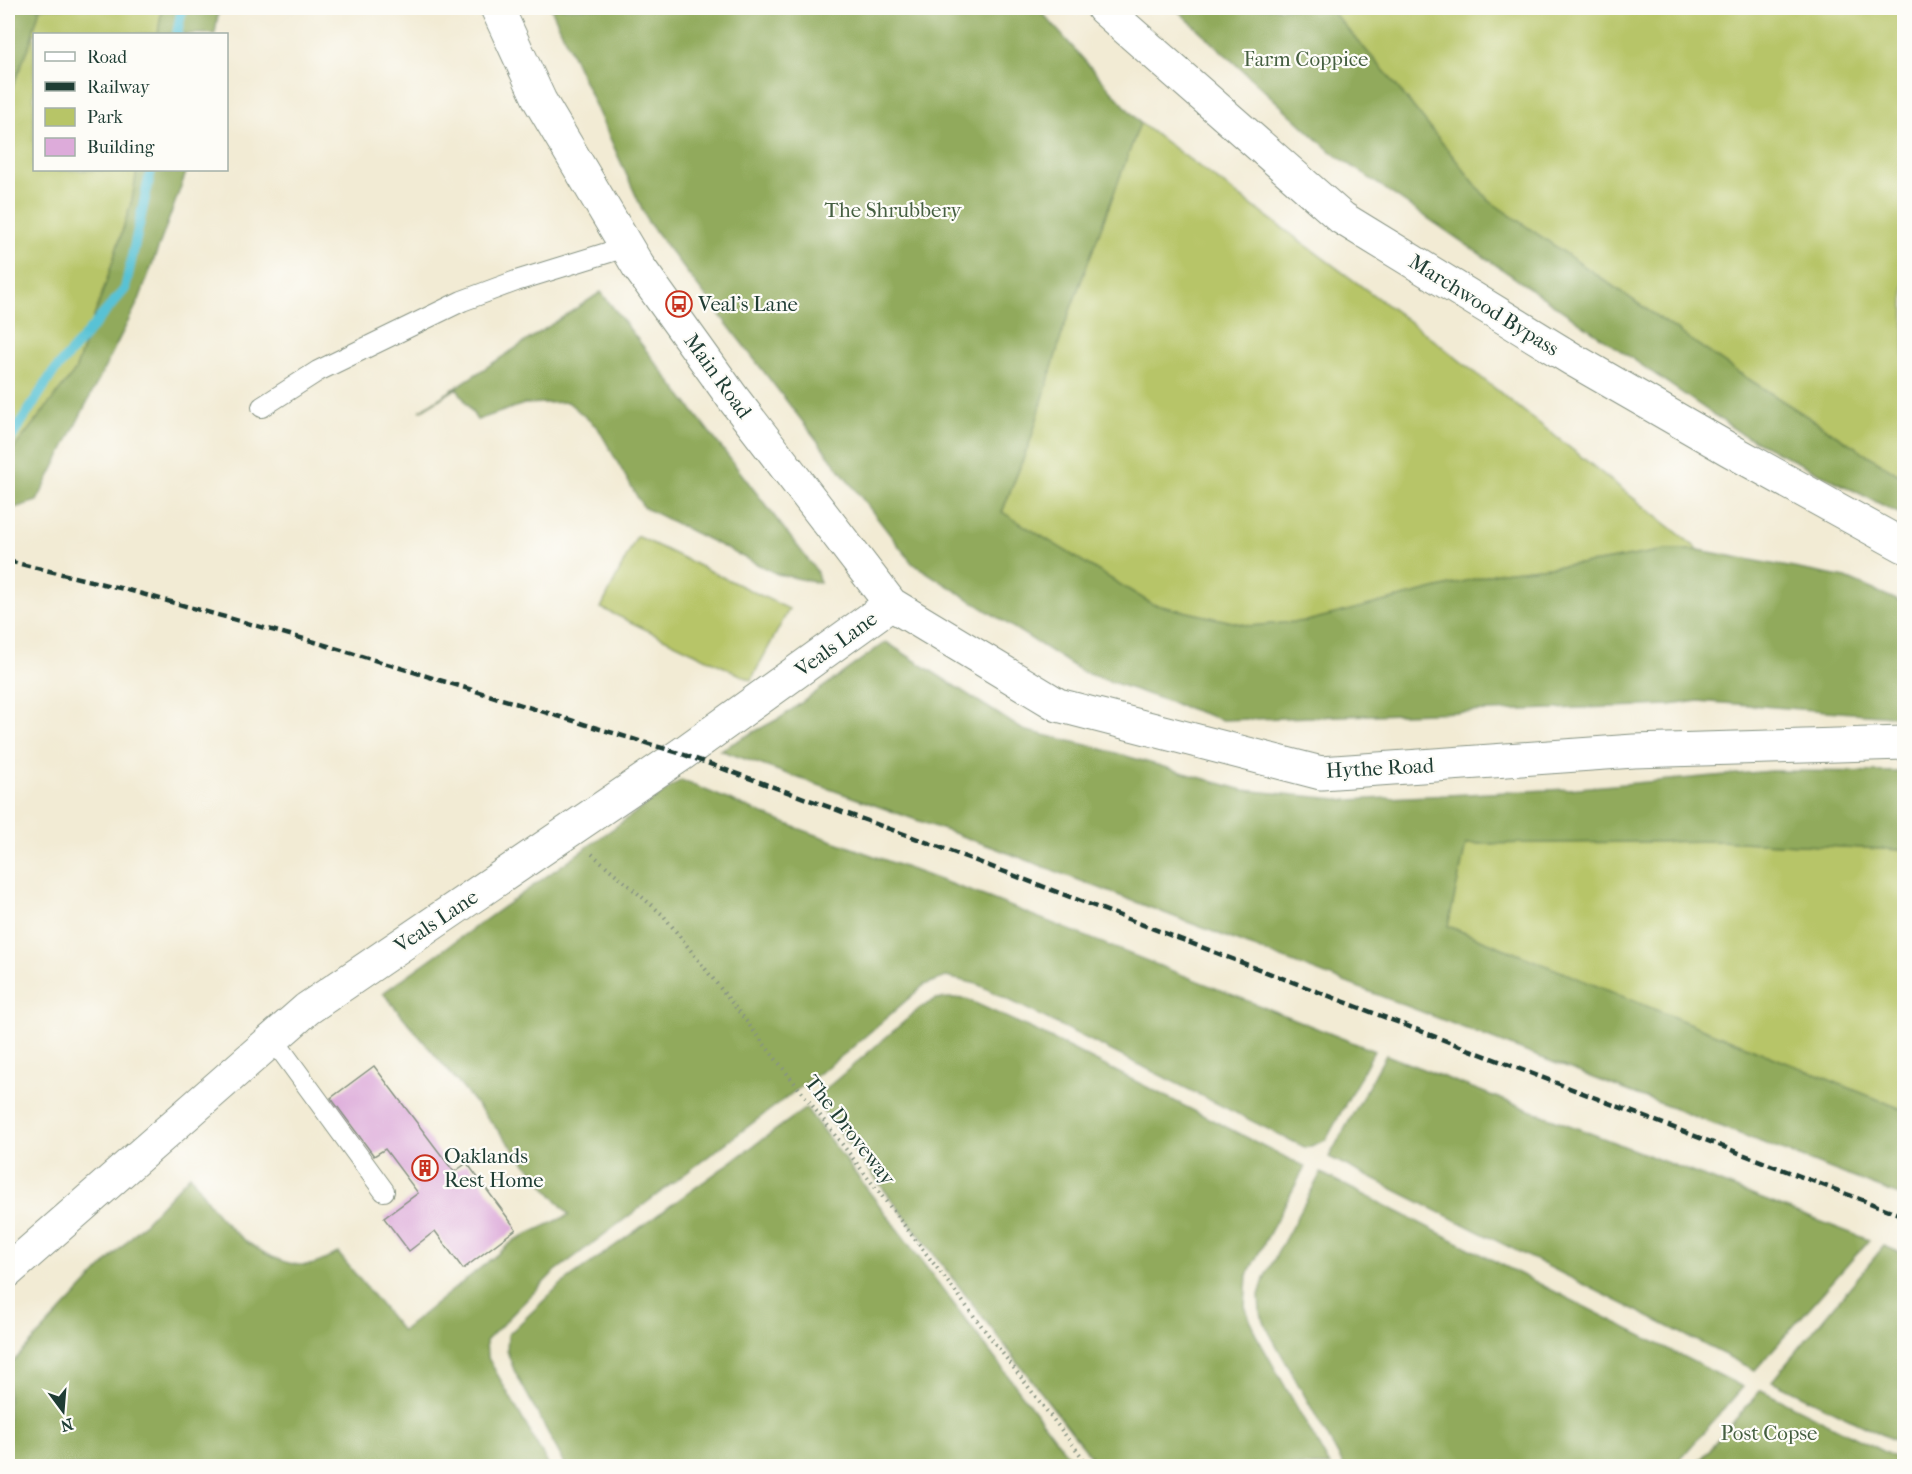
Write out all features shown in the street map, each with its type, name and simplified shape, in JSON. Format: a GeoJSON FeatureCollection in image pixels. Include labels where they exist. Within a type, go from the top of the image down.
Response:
{"type":"FeatureCollection","features":[{"type":"Feature","properties":{"kind":"street","name":"Main Road"},"geometry":{"type":"LineString","coordinates":[[497,8],[540,101],[638,266],[732,397],[891,604]]}},
{"type":"Feature","properties":{"kind":"street","name":"Marchwood Bypass"},"geometry":{"type":"LineString","coordinates":[[1103,8],[1342,218],[1572,359],[1740,456],[1905,546]]}},
{"type":"Feature","properties":{"kind":"street","name":"Hythe Road"},"geometry":{"type":"LineString","coordinates":[[891,604],[1058,705],[1321,773],[1634,751],[1905,743]]}},
{"type":"Feature","properties":{"kind":"street","name":"Veals Lane"},"geometry":{"type":"LineString","coordinates":[[8,1271],[307,1009],[682,754],[891,604]]}},
{"type":"Feature","properties":{"kind":"lane"},"geometry":{"type":"LineString","coordinates":[[262,406],[318,371],[462,301],[516,281],[626,247]]}},
{"type":"Feature","properties":{"kind":"lane"},"geometry":{"type":"LineString","coordinates":[[273,1039],[384,1191]]}},
{"type":"Feature","properties":{"kind":"path","name":"The Droveway"},"geometry":{"type":"LineString","coordinates":[[566,832],[663,915],[822,1118],[1089,1467]]}},
{"type":"Feature","properties":{"kind":"green space"},"geometry":{"type":"Polygon","coordinates":[[[8,8],[40,8],[29,46],[8,98],[8,8]]]}},
{"type":"Feature","properties":{"kind":"green space"},"geometry":{"type":"Polygon","coordinates":[[[40,8],[162,8],[158,33],[33,33],[33,171],[137,171],[132,200],[75,371],[8,456],[8,98],[29,46],[40,8]]]}},
{"type":"Feature","properties":{"kind":"green space"},"geometry":{"type":"Polygon","coordinates":[[[162,8],[219,8],[215,33],[158,33],[162,8]]]}},
{"type":"Feature","properties":{"kind":"green space","name":"The Shrubbery"},"geometry":{"type":"Polygon","coordinates":[[[551,8],[1038,8],[1140,123],[1064,327],[1031,439],[1002,512],[1152,604],[1250,626],[1307,621],[1502,572],[1598,562],[1666,550],[1699,550],[1846,578],[1904,603],[1904,717],[1698,701],[1670,705],[1222,720],[1083,672],[912,563],[648,222],[551,8]]]}},
{"type":"Feature","properties":{"kind":"green space","name":"Farm Coppice"},"geometry":{"type":"Polygon","coordinates":[[[1175,8],[1329,8],[1386,73],[1488,200],[1739,373],[1899,475],[1904,470],[1904,516],[1742,434],[1330,151],[1175,8]]]}},
{"type":"Feature","properties":{"kind":"green space"},"geometry":{"type":"Polygon","coordinates":[[[1329,8],[1904,8],[1904,470],[1899,475],[1739,373],[1488,200],[1386,73],[1329,8]]]}},
{"type":"Feature","properties":{"kind":"green space"},"geometry":{"type":"Polygon","coordinates":[[[1140,123],[1425,333],[1699,550],[1666,550],[1598,562],[1502,572],[1307,621],[1250,626],[1152,604],[1002,513],[1031,439],[1064,327],[1140,123]]]}},
{"type":"Feature","properties":{"kind":"green space"},"geometry":{"type":"Polygon","coordinates":[[[137,171],[187,171],[139,300],[37,501],[8,510],[8,456],[75,371],[132,200],[137,171]]]}},
{"type":"Feature","properties":{"kind":"green space"},"geometry":{"type":"Polygon","coordinates":[[[601,292],[816,570],[820,583],[777,574],[643,507],[598,428],[568,402],[524,404],[477,420],[457,388],[420,411],[601,292]]]}},
{"type":"Feature","properties":{"kind":"green space"},"geometry":{"type":"Polygon","coordinates":[[[637,536],[789,609],[751,680],[601,608],[637,536]]]}},
{"type":"Feature","properties":{"kind":"green space"},"geometry":{"type":"Polygon","coordinates":[[[886,642],[1023,730],[1095,747],[1243,790],[1348,800],[1568,789],[1771,771],[1904,772],[1904,850],[1719,841],[1466,844],[1448,926],[1904,1110],[1904,1197],[995,848],[720,750],[780,718],[886,642]]]}},
{"type":"Feature","properties":{"kind":"green space"},"geometry":{"type":"Polygon","coordinates":[[[681,780],[792,826],[989,898],[1374,1051],[1326,1140],[1306,1148],[977,984],[946,977],[924,985],[847,1052],[553,1273],[486,1341],[487,1356],[549,1466],[8,1466],[8,1367],[190,1175],[228,1226],[248,1243],[272,1257],[284,1262],[312,1265],[338,1253],[402,1331],[515,1240],[569,1215],[383,993],[681,780]]]}},
{"type":"Feature","properties":{"kind":"green space"},"geometry":{"type":"Polygon","coordinates":[[[1719,841],[1904,850],[1904,1110],[1448,926],[1466,844],[1719,841]]]}},
{"type":"Feature","properties":{"kind":"green space"},"geometry":{"type":"Polygon","coordinates":[[[936,999],[966,999],[1036,1031],[1305,1167],[1247,1275],[1245,1306],[1255,1333],[1330,1466],[1098,1466],[814,1099],[920,1008],[936,999]]]}},
{"type":"Feature","properties":{"kind":"green space"},"geometry":{"type":"Polygon","coordinates":[[[1386,1055],[1869,1240],[1755,1370],[1329,1157],[1386,1055]]]}},
{"type":"Feature","properties":{"kind":"green space"},"geometry":{"type":"Polygon","coordinates":[[[806,1108],[1076,1466],[566,1466],[514,1370],[507,1351],[508,1335],[559,1286],[806,1108]]]}},
{"type":"Feature","properties":{"kind":"green space"},"geometry":{"type":"Polygon","coordinates":[[[1321,1173],[1743,1387],[1674,1466],[1344,1466],[1260,1312],[1259,1295],[1265,1276],[1321,1173]]]}},
{"type":"Feature","properties":{"kind":"green space"},"geometry":{"type":"Polygon","coordinates":[[[1884,1246],[1904,1254],[1904,1445],[1772,1381],[1884,1246]]]}},
{"type":"Feature","properties":{"kind":"green space","name":"Post Copse"},"geometry":{"type":"Polygon","coordinates":[[[1761,1390],[1904,1462],[1904,1466],[1695,1466],[1761,1390]]]}},
{"type":"Feature","properties":{"kind":"building","name":"Oaklands Rest Home"},"geometry":{"type":"Polygon","coordinates":[[[374,1066],[454,1172],[467,1163],[516,1229],[463,1269],[435,1231],[409,1251],[384,1218],[418,1193],[385,1149],[374,1156],[331,1098],[374,1066]]]}},
{"type":"Feature","properties":{"kind":"waterway"},"geometry":{"type":"LineString","coordinates":[[177,33],[182,8]]}},
{"type":"Feature","properties":{"kind":"waterway"},"geometry":{"type":"LineString","coordinates":[[8,443],[52,374],[125,289],[151,171]]}},
{"type":"Feature","properties":{"kind":"railway"},"geometry":{"type":"LineString","coordinates":[[8,561],[128,590],[315,642],[682,754],[937,846],[1904,1216]]}},
{"type":"Feature","properties":{"kind":"place","name":"Veal's Lane"},"geometry":{"type":"Point","coordinates":[679,304]}},
{"type":"Feature","properties":{"kind":"place","name":"Oaklands Rest Home"},"geometry":{"type":"Point","coordinates":[425,1168]}}]}
